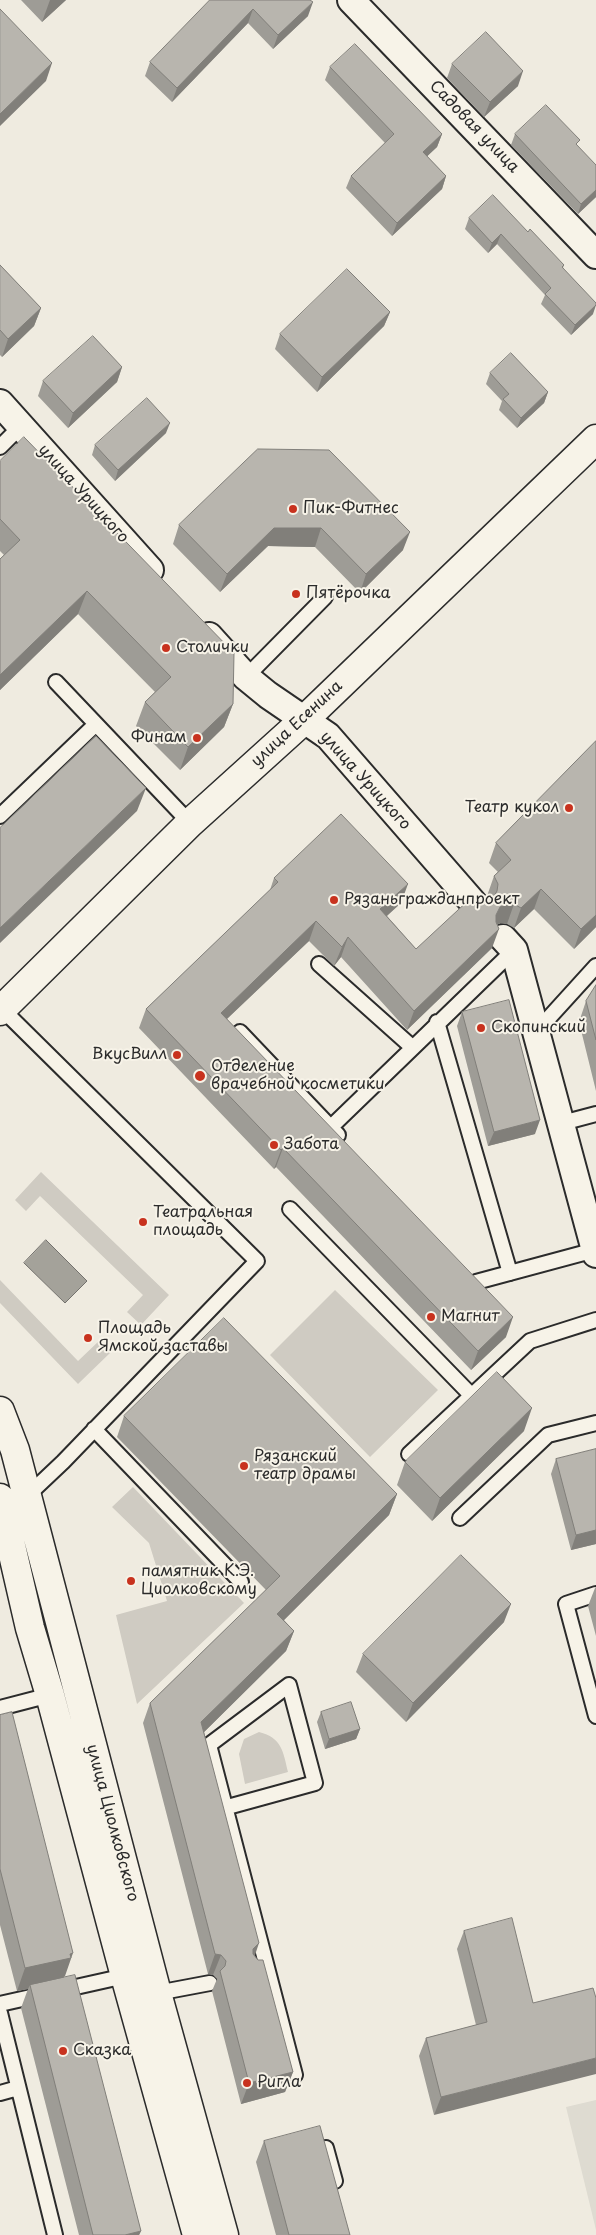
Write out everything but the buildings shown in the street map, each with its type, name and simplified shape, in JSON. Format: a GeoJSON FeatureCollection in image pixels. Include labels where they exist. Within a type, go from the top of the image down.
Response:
{"type":"FeatureCollection","features":[{"type":"Feature","properties":{"kind":"main road","name":"улица Есенина"},"geometry":{"type":"LineString","coordinates":[[7,1015],[190,823],[305,719],[596,438]]}},
{"type":"Feature","properties":{"kind":"main road","name":"улица Циолковского"},"geometry":{"type":"LineString","coordinates":[[0,1411],[15,1450],[157,1993],[224,2235]]}},
{"type":"Feature","properties":{"kind":"main road","name":"улица Циолковского"},"geometry":{"type":"LineString","coordinates":[[0,1498],[30,1628],[50,1695],[197,2235]]}},
{"type":"Feature","properties":{"kind":"street","name":"Садовая улица"},"geometry":{"type":"LineString","coordinates":[[351,0],[596,255]]}},
{"type":"Feature","properties":{"kind":"street","name":"улица Урицкого"},"geometry":{"type":"LineString","coordinates":[[0,403],[22,425],[167,588]]}},
{"type":"Feature","properties":{"kind":"street","name":"улица Урицкого"},"geometry":{"type":"LineString","coordinates":[[193,618],[246,677],[268,695],[328,736],[476,906]]}},
{"type":"Feature","properties":{"kind":"street"},"geometry":{"type":"LineString","coordinates":[[509,944],[562,1122],[596,1252]]}},
{"type":"Feature","properties":{"kind":"lane"},"geometry":{"type":"LineString","coordinates":[[0,447],[22,425]]}},
{"type":"Feature","properties":{"kind":"lane"},"geometry":{"type":"LineString","coordinates":[[246,677],[325,597]]}},
{"type":"Feature","properties":{"kind":"lane"},"geometry":{"type":"LineString","coordinates":[[56,682],[190,823]]}},
{"type":"Feature","properties":{"kind":"lane"},"geometry":{"type":"LineString","coordinates":[[0,816],[96,724]]}},
{"type":"Feature","properties":{"kind":"lane"},"geometry":{"type":"LineString","coordinates":[[330,1127],[437,1022],[509,944]]}},
{"type":"Feature","properties":{"kind":"lane"},"geometry":{"type":"LineString","coordinates":[[319,964],[412,1047]]}},
{"type":"Feature","properties":{"kind":"lane"},"geometry":{"type":"LineString","coordinates":[[536,1031],[596,966]]}},
{"type":"Feature","properties":{"kind":"lane"},"geometry":{"type":"LineString","coordinates":[[7,1015],[257,1261],[63,1462],[27,1496]]}},
{"type":"Feature","properties":{"kind":"lane"},"geometry":{"type":"LineString","coordinates":[[437,1022],[510,1273]]}},
{"type":"Feature","properties":{"kind":"lane"},"geometry":{"type":"LineString","coordinates":[[240,1032],[350,1148]]}},
{"type":"Feature","properties":{"kind":"lane"},"geometry":{"type":"LineString","coordinates":[[562,1122],[596,1114]]}},
{"type":"Feature","properties":{"kind":"lane"},"geometry":{"type":"LineString","coordinates":[[290,1209],[472,1396]]}},
{"type":"Feature","properties":{"kind":"lane"},"geometry":{"type":"LineString","coordinates":[[488,1295],[472,1279],[510,1273],[596,1252]]}},
{"type":"Feature","properties":{"kind":"lane"},"geometry":{"type":"LineString","coordinates":[[409,1454],[530,1341],[596,1320]]}},
{"type":"Feature","properties":{"kind":"lane"},"geometry":{"type":"LineString","coordinates":[[460,1518],[548,1435],[596,1423]]}},
{"type":"Feature","properties":{"kind":"lane"},"geometry":{"type":"LineString","coordinates":[[94,1429],[241,1582]]}},
{"type":"Feature","properties":{"kind":"lane"},"geometry":{"type":"LineString","coordinates":[[596,1594],[566,1604],[596,1716]]}},
{"type":"Feature","properties":{"kind":"lane"},"geometry":{"type":"LineString","coordinates":[[224,1808],[315,1783],[289,1685],[209,1745],[261,1971],[295,2075]]}},
{"type":"Feature","properties":{"kind":"lane"},"geometry":{"type":"LineString","coordinates":[[0,1708],[50,1695]]}},
{"type":"Feature","properties":{"kind":"lane"},"geometry":{"type":"LineString","coordinates":[[0,2004],[125,1976]]}},
{"type":"Feature","properties":{"kind":"lane"},"geometry":{"type":"LineString","coordinates":[[157,1993],[210,1982]]}},
{"type":"Feature","properties":{"kind":"lane"},"geometry":{"type":"LineString","coordinates":[[0,2013],[55,2235]]}},
{"type":"Feature","properties":{"kind":"lane"},"geometry":{"type":"LineString","coordinates":[[0,2093],[18,2088]]}},
{"type":"Feature","properties":{"kind":"lane"},"geometry":{"type":"LineString","coordinates":[[326,2148],[339,2196]]}},
{"type":"Feature","properties":{"kind":"shaded area"},"geometry":{"type":"Polygon","coordinates":[[[41,1172],[169,1295],[141,1325],[127,1312],[143,1295],[40,1196],[26,1211],[15,1200],[41,1172]]]}},
{"type":"Feature","properties":{"kind":"shaded area"},"geometry":{"type":"Polygon","coordinates":[[[46,1240],[87,1281],[65,1303],[24,1263],[46,1240]]]}},
{"type":"Feature","properties":{"kind":"shaded area"},"geometry":{"type":"Polygon","coordinates":[[[0,1280],[78,1361],[100,1340],[111,1352],[78,1384],[0,1303],[0,1280]]]}},
{"type":"Feature","properties":{"kind":"shaded area"},"geometry":{"type":"Polygon","coordinates":[[[335,1290],[438,1390],[370,1457],[270,1355],[335,1290]]]}},
{"type":"Feature","properties":{"kind":"shaded area"},"geometry":{"type":"Polygon","coordinates":[[[133,1487],[244,1603],[137,1704],[116,1615],[167,1601],[149,1543],[112,1507],[133,1487]]]}},
{"type":"Feature","properties":{"kind":"shaded area"},"geometry":{"type":"Polygon","coordinates":[[[259,1732],[273,1738],[280,1746],[288,1772],[245,1784],[239,1754],[244,1739],[259,1732]]]}},
{"type":"Feature","properties":{"kind":"shaded area"},"geometry":{"type":"Polygon","coordinates":[[[596,2100],[596,2230],[566,2107],[596,2100]]]}},
{"type":"Feature","properties":{"kind":"place","name":"Пик-Фитнес"},"geometry":{"type":"Point","coordinates":[293,509]}},
{"type":"Feature","properties":{"kind":"place","name":"Пятёрочка"},"geometry":{"type":"Point","coordinates":[296,594]}},
{"type":"Feature","properties":{"kind":"place","name":"Столички"},"geometry":{"type":"Point","coordinates":[166,648]}},
{"type":"Feature","properties":{"kind":"place","name":"Финам"},"geometry":{"type":"Point","coordinates":[197,738]}},
{"type":"Feature","properties":{"kind":"place","name":"Театр кукол"},"geometry":{"type":"Point","coordinates":[569,808]}},
{"type":"Feature","properties":{"kind":"place","name":"Рязаньгражданпроект"},"geometry":{"type":"Point","coordinates":[334,900]}},
{"type":"Feature","properties":{"kind":"place","name":"Скопинский"},"geometry":{"type":"Point","coordinates":[481,1028]}},
{"type":"Feature","properties":{"kind":"place","name":"ВкусВилл"},"geometry":{"type":"Point","coordinates":[177,1055]}},
{"type":"Feature","properties":{"kind":"place","name":"Отделение врачебной косметики"},"geometry":{"type":"Point","coordinates":[200,1076]}},
{"type":"Feature","properties":{"kind":"place","name":"Забота"},"geometry":{"type":"Point","coordinates":[274,1145]}},
{"type":"Feature","properties":{"kind":"place","name":"Театральная площадь"},"geometry":{"type":"Point","coordinates":[143,1222]}},
{"type":"Feature","properties":{"kind":"place","name":"Магнит"},"geometry":{"type":"Point","coordinates":[431,1317]}},
{"type":"Feature","properties":{"kind":"place","name":"Площадь Ямской заставы"},"geometry":{"type":"Point","coordinates":[88,1338]}},
{"type":"Feature","properties":{"kind":"place","name":"Рязанский театр драмы"},"geometry":{"type":"Point","coordinates":[244,1466]}},
{"type":"Feature","properties":{"kind":"place","name":"памятник К.Э. Циолковскому"},"geometry":{"type":"Point","coordinates":[131,1581]}},
{"type":"Feature","properties":{"kind":"place","name":"Сказка"},"geometry":{"type":"Point","coordinates":[63,2051]}},
{"type":"Feature","properties":{"kind":"place","name":"Ригла"},"geometry":{"type":"Point","coordinates":[247,2083]}}]}
